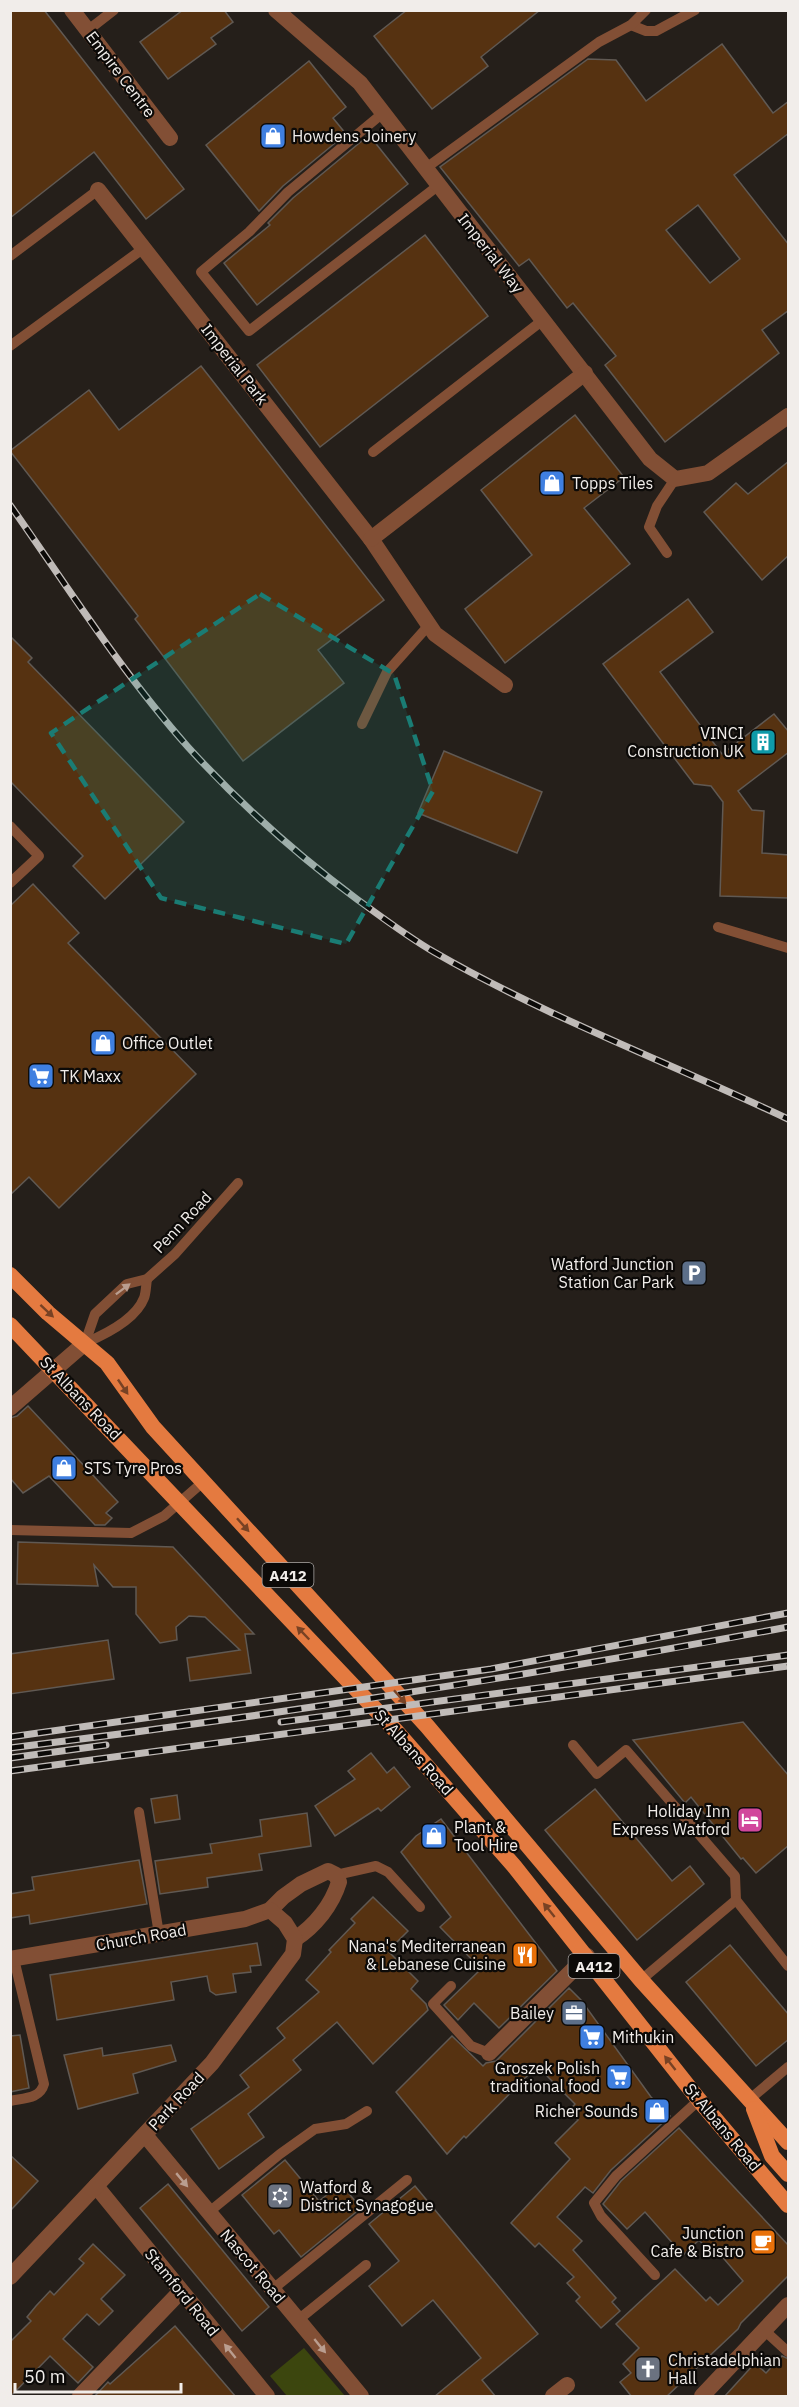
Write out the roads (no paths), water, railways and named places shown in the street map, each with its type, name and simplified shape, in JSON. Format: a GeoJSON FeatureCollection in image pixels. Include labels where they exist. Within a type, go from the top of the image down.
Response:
{"type":"FeatureCollection","features":[{"type":"Feature","properties":{"kind":"main road","name":"St Albans Road"},"geometry":{"type":"LineString","coordinates":[[10,1275],[48,1312],[107,1363],[153,1427],[427,1726],[641,1980],[789,2142]]}},
{"type":"Feature","properties":{"kind":"main road","name":"St Albans Road"},"geometry":{"type":"LineString","coordinates":[[10,1325],[396,1731],[514,1866],[699,2100],[789,2205]]}},
{"type":"Feature","properties":{"kind":"main road"},"geometry":{"type":"LineString","coordinates":[[750,2099],[772,2156],[789,2174]]}},
{"type":"Feature","properties":{"kind":"street","name":"Empire Centre"},"geometry":{"type":"LineString","coordinates":[[72,10],[170,138]]}},
{"type":"Feature","properties":{"kind":"street","name":"Imperial Way"},"geometry":{"type":"LineString","coordinates":[[283,13],[360,82],[650,459],[675,479]]}},
{"type":"Feature","properties":{"kind":"street","name":"Imperial Park"},"geometry":{"type":"LineString","coordinates":[[98,190],[371,539],[435,634],[505,685]]}},
{"type":"Feature","properties":{"kind":"street"},"geometry":{"type":"LineString","coordinates":[[371,539],[585,373]]}},
{"type":"Feature","properties":{"kind":"street"},"geometry":{"type":"LineString","coordinates":[[675,479],[708,473],[789,416]]}},
{"type":"Feature","properties":{"kind":"street"},"geometry":{"type":"LineString","coordinates":[[10,1408],[56,1371],[85,1343]]}},
{"type":"Feature","properties":{"kind":"street"},"geometry":{"type":"LineString","coordinates":[[328,1870],[336,1875],[339,1882],[335,1894],[310,1930],[295,1939],[285,1923],[270,1910],[301,1884],[328,1870]]}},
{"type":"Feature","properties":{"kind":"street","name":"Church Road"},"geometry":{"type":"LineString","coordinates":[[12,1959],[245,1919],[270,1910]]}},
{"type":"Feature","properties":{"kind":"street","name":"Park Road"},"geometry":{"type":"LineString","coordinates":[[10,2277],[212,2063],[293,1954],[295,1939]]}},
{"type":"Feature","properties":{"kind":"street"},"geometry":{"type":"LineString","coordinates":[[489,2053],[587,1956]]}},
{"type":"Feature","properties":{"kind":"street","name":"Nascot Road"},"geometry":{"type":"LineString","coordinates":[[144,2135],[361,2397]]}},
{"type":"Feature","properties":{"kind":"street","name":"Stamford Road"},"geometry":{"type":"LineString","coordinates":[[96,2186],[267,2397]]}},
{"type":"Feature","properties":{"kind":"street"},"geometry":{"type":"LineString","coordinates":[[80,2397],[181,2291]]}},
{"type":"Feature","properties":{"kind":"street"},"geometry":{"type":"LineString","coordinates":[[702,2397],[789,2305]]}},
{"type":"Feature","properties":{"kind":"street"},"geometry":{"type":"LineString","coordinates":[[553,2397],[567,2385]]}},
{"type":"Feature","properties":{"kind":"lane"},"geometry":{"type":"LineString","coordinates":[[87,31],[114,10]]}},
{"type":"Feature","properties":{"kind":"lane"},"geometry":{"type":"LineString","coordinates":[[426,168],[599,42],[631,24],[646,10]]}},
{"type":"Feature","properties":{"kind":"lane"},"geometry":{"type":"LineString","coordinates":[[631,24],[646,31],[656,31],[695,10]]}},
{"type":"Feature","properties":{"kind":"lane"},"geometry":{"type":"LineString","coordinates":[[383,112],[288,192],[249,232],[201,272],[249,331],[439,185]]}},
{"type":"Feature","properties":{"kind":"lane"},"geometry":{"type":"LineString","coordinates":[[10,256],[98,190]]}},
{"type":"Feature","properties":{"kind":"lane"},"geometry":{"type":"LineString","coordinates":[[10,346],[144,248]]}},
{"type":"Feature","properties":{"kind":"lane"},"geometry":{"type":"LineString","coordinates":[[373,452],[543,320]]}},
{"type":"Feature","properties":{"kind":"lane"},"geometry":{"type":"LineString","coordinates":[[667,553],[649,527],[657,506],[675,479]]}},
{"type":"Feature","properties":{"kind":"lane"},"geometry":{"type":"LineString","coordinates":[[362,724],[387,672],[429,625]]}},
{"type":"Feature","properties":{"kind":"lane"},"geometry":{"type":"LineString","coordinates":[[10,826],[39,856],[10,884]]}},
{"type":"Feature","properties":{"kind":"lane"},"geometry":{"type":"LineString","coordinates":[[718,927],[789,948]]}},
{"type":"Feature","properties":{"kind":"lane","name":"Penn Road"},"geometry":{"type":"LineString","coordinates":[[85,1343],[95,1314],[127,1284],[147,1279],[175,1254],[238,1184]]}},
{"type":"Feature","properties":{"kind":"lane","name":"Penn Road"},"geometry":{"type":"LineString","coordinates":[[85,1343],[114,1331],[135,1310],[144,1299],[147,1279]]}},
{"type":"Feature","properties":{"kind":"lane"},"geometry":{"type":"LineString","coordinates":[[10,1530],[131,1533],[164,1516],[203,1482]]}},
{"type":"Feature","properties":{"kind":"lane"},"geometry":{"type":"LineString","coordinates":[[573,1745],[597,1774],[626,1750],[735,1876],[735,1900],[789,1966]]}},
{"type":"Feature","properties":{"kind":"lane"},"geometry":{"type":"LineString","coordinates":[[139,1812],[159,1934]]}},
{"type":"Feature","properties":{"kind":"lane"},"geometry":{"type":"LineString","coordinates":[[336,1875],[376,1866],[387,1872],[420,1907]]}},
{"type":"Feature","properties":{"kind":"lane"},"geometry":{"type":"LineString","coordinates":[[641,1980],[735,1900]]}},
{"type":"Feature","properties":{"kind":"lane"},"geometry":{"type":"LineString","coordinates":[[10,2101],[37,2096],[42,2092],[44,2084],[12,1959]]}},
{"type":"Feature","properties":{"kind":"lane"},"geometry":{"type":"LineString","coordinates":[[451,1986],[433,2004],[471,2046],[489,2053]]}},
{"type":"Feature","properties":{"kind":"lane"},"geometry":{"type":"LineString","coordinates":[[750,2099],[789,2067]]}},
{"type":"Feature","properties":{"kind":"lane"},"geometry":{"type":"LineString","coordinates":[[655,2275],[601,2216],[594,2203],[616,2176],[699,2100]]}},
{"type":"Feature","properties":{"kind":"lane"},"geometry":{"type":"LineString","coordinates":[[209,2212],[280,2154],[315,2129],[346,2124],[367,2111]]}},
{"type":"Feature","properties":{"kind":"lane"},"geometry":{"type":"LineString","coordinates":[[273,2289],[407,2180]]}},
{"type":"Feature","properties":{"kind":"lane"},"geometry":{"type":"LineString","coordinates":[[298,2320],[366,2265]]}},
{"type":"Feature","properties":{"kind":"lane"},"geometry":{"type":"LineString","coordinates":[[764,2330],[789,2352]]}},
{"type":"Feature","properties":{"kind":"railway"},"geometry":{"type":"LineString","coordinates":[[10,505],[140,689],[188,747],[248,808],[335,883],[415,940],[477,976],[565,1019],[788,1119]]}},
{"type":"Feature","properties":{"kind":"railway"},"geometry":{"type":"LineString","coordinates":[[10,1737],[491,1669],[788,1613]]}},
{"type":"Feature","properties":{"kind":"railway"},"geometry":{"type":"LineString","coordinates":[[10,1748],[400,1694],[788,1627]]}},
{"type":"Feature","properties":{"kind":"railway"},"geometry":{"type":"LineString","coordinates":[[281,1722],[788,1655]]}},
{"type":"Feature","properties":{"kind":"railway"},"geometry":{"type":"LineString","coordinates":[[10,1771],[788,1666]]}},
{"type":"Feature","properties":{"kind":"railway"},"geometry":{"type":"LineString","coordinates":[[10,1758],[106,1745]]}},
{"type":"Feature","properties":{"kind":"place","name":"Howdens Joinery"},"geometry":{"type":"Point","coordinates":[273,136]}},
{"type":"Feature","properties":{"kind":"place","name":"Topps Tiles"},"geometry":{"type":"Point","coordinates":[552,483]}},
{"type":"Feature","properties":{"kind":"place","name":"VINCI Construction UK"},"geometry":{"type":"Point","coordinates":[763,742]}},
{"type":"Feature","properties":{"kind":"place","name":"Office Outlet"},"geometry":{"type":"Point","coordinates":[103,1043]}},
{"type":"Feature","properties":{"kind":"place","name":"TK Maxx"},"geometry":{"type":"Point","coordinates":[41,1076]}},
{"type":"Feature","properties":{"kind":"place","name":"Watford Junction Station Car Park"},"geometry":{"type":"Point","coordinates":[694,1273]}},
{"type":"Feature","properties":{"kind":"place","name":"STS Tyre Pros"},"geometry":{"type":"Point","coordinates":[64,1468]}},
{"type":"Feature","properties":{"kind":"place","name":"Holiday Inn Express Watford"},"geometry":{"type":"Point","coordinates":[750,1820]}},
{"type":"Feature","properties":{"kind":"place","name":"Plant & Tool Hire"},"geometry":{"type":"Point","coordinates":[434,1836]}},
{"type":"Feature","properties":{"kind":"place","name":"Nana's Mediterranean & Lebanese Cuisine"},"geometry":{"type":"Point","coordinates":[525,1955]}},
{"type":"Feature","properties":{"kind":"place","name":"Bailey"},"geometry":{"type":"Point","coordinates":[574,2013]}},
{"type":"Feature","properties":{"kind":"place","name":"Mithukin"},"geometry":{"type":"Point","coordinates":[592,2037]}},
{"type":"Feature","properties":{"kind":"place","name":"Groszek Polish traditional food"},"geometry":{"type":"Point","coordinates":[619,2077]}},
{"type":"Feature","properties":{"kind":"place","name":"Richer Sounds"},"geometry":{"type":"Point","coordinates":[657,2111]}},
{"type":"Feature","properties":{"kind":"place","name":"Watford & District Synagogue"},"geometry":{"type":"Point","coordinates":[280,2196]}},
{"type":"Feature","properties":{"kind":"place","name":"Junction Cafe & Bistro"},"geometry":{"type":"Point","coordinates":[763,2242]}},
{"type":"Feature","properties":{"kind":"place","name":"Christadelphian Hall"},"geometry":{"type":"Point","coordinates":[648,2369]}}]}
